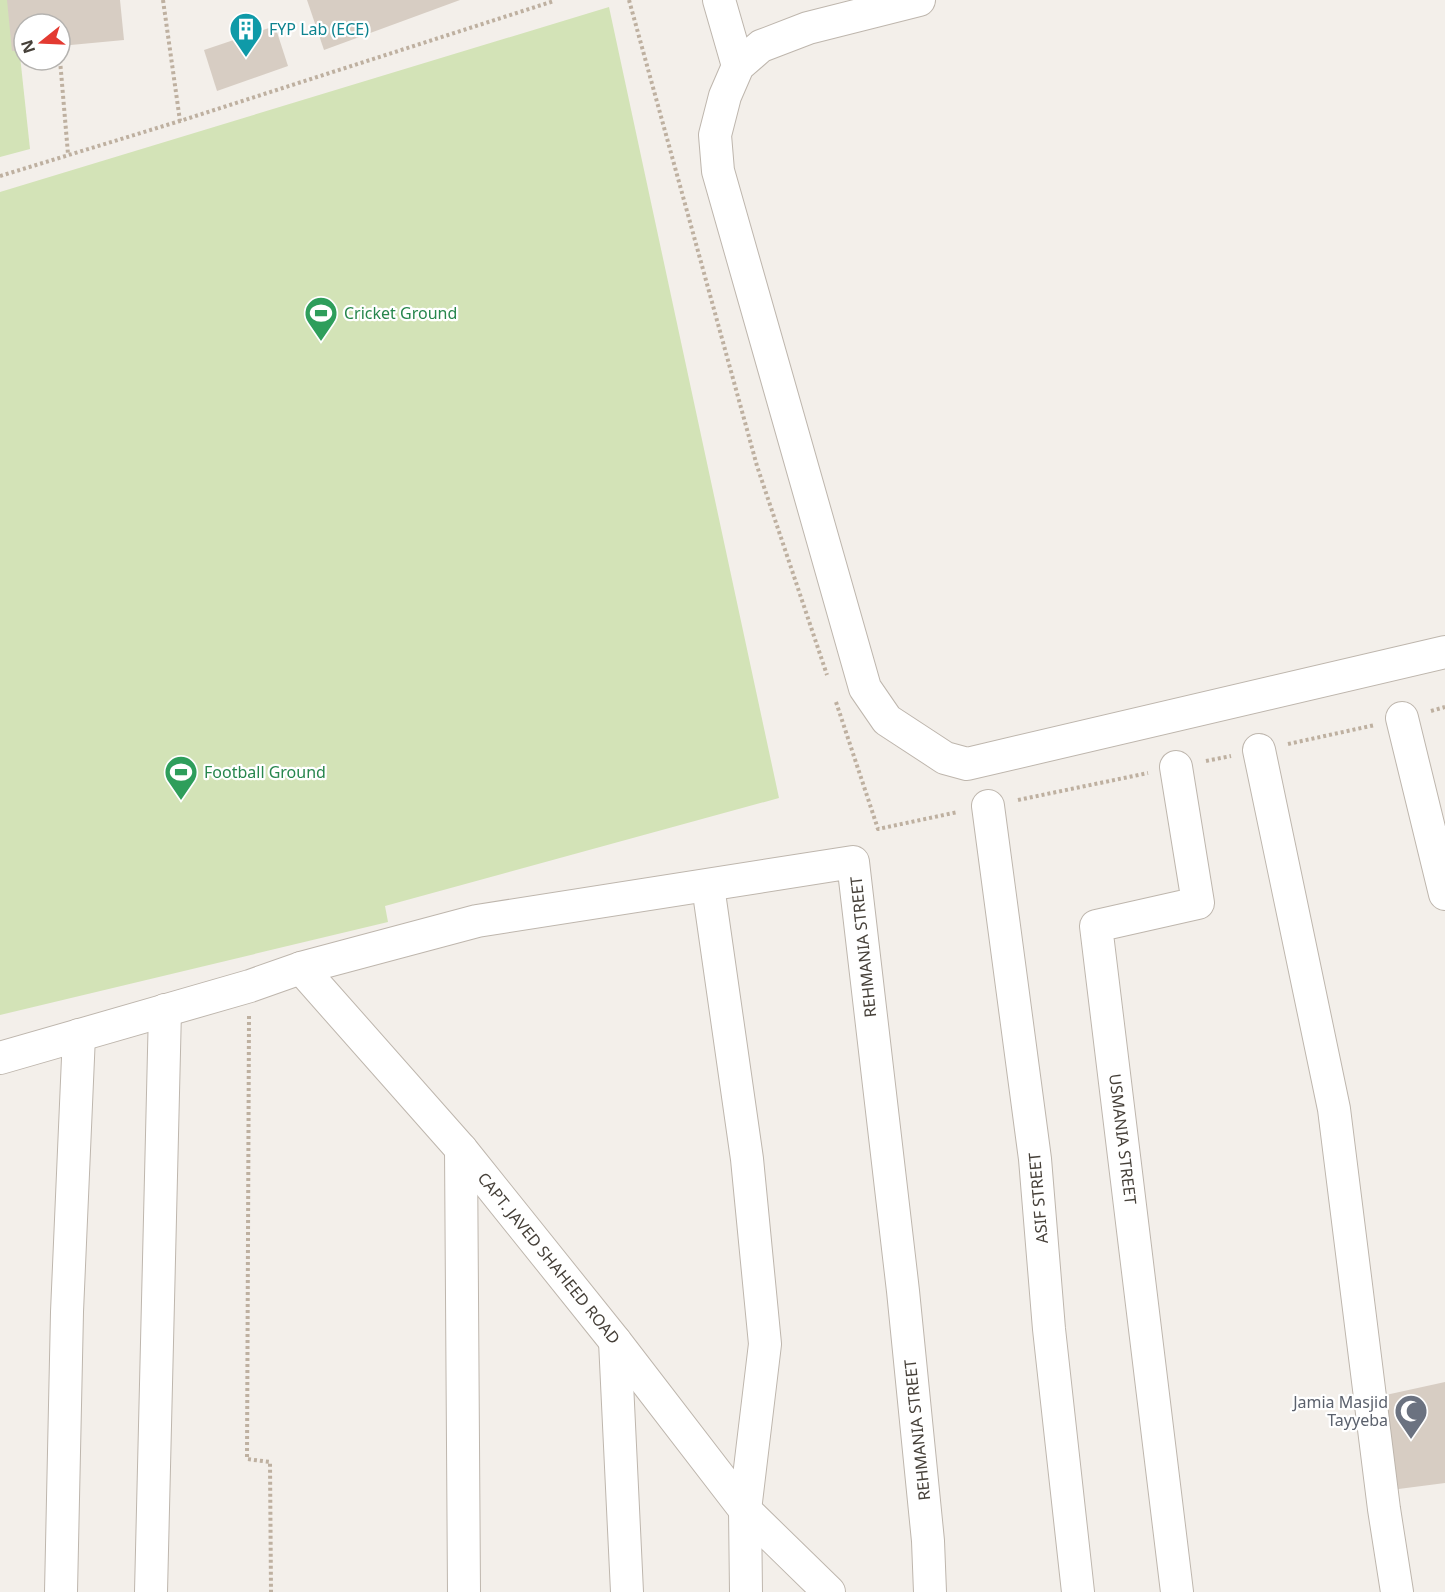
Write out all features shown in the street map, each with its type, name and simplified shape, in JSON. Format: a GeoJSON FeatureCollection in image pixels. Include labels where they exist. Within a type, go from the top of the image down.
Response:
{"type":"FeatureCollection","features":[{"type":"Feature","properties":{"kind":"street"},"geometry":{"type":"LineString","coordinates":[[719,0],[738,66]]}},
{"type":"Feature","properties":{"kind":"street"},"geometry":{"type":"LineString","coordinates":[[919,0],[808,28],[761,46],[738,66],[725,96],[715,135],[718,171],[865,688],[888,720],[945,758],[967,764],[1445,652]]}},
{"type":"Feature","properties":{"kind":"street"},"geometry":{"type":"LineString","coordinates":[[1402,718],[1445,894]]}},
{"type":"Feature","properties":{"kind":"street"},"geometry":{"type":"LineString","coordinates":[[1259,750],[1334,1109],[1384,1509],[1397,1592]]}},
{"type":"Feature","properties":{"kind":"street","name":"USMANIA STREET"},"geometry":{"type":"LineString","coordinates":[[1176,767],[1198,903],[1096,926],[1177,1592]]}},
{"type":"Feature","properties":{"kind":"street","name":"ASIF STREET"},"geometry":{"type":"LineString","coordinates":[[988,806],[1035,1158],[1049,1329],[1078,1592]]}},
{"type":"Feature","properties":{"kind":"street","name":"REHMANIA STREET"},"geometry":{"type":"LineString","coordinates":[[301,968],[477,921],[853,862],[903,1291],[927,1529],[930,1592]]}},
{"type":"Feature","properties":{"kind":"street"},"geometry":{"type":"LineString","coordinates":[[708,886],[747,1159],[765,1344],[745,1510],[746,1592]]}},
{"type":"Feature","properties":{"kind":"street"},"geometry":{"type":"LineString","coordinates":[[0,1058],[250,986],[301,968]]}},
{"type":"Feature","properties":{"kind":"street","name":"CAPT. JAVED SHAHEED ROAD"},"geometry":{"type":"LineString","coordinates":[[301,968],[461,1149],[615,1341],[745,1510],[829,1592]]}},
{"type":"Feature","properties":{"kind":"street"},"geometry":{"type":"LineString","coordinates":[[151,1592],[165,1010]]}},
{"type":"Feature","properties":{"kind":"street"},"geometry":{"type":"LineString","coordinates":[[61,1592],[67,1312],[79,1035]]}},
{"type":"Feature","properties":{"kind":"street"},"geometry":{"type":"LineString","coordinates":[[461,1149],[464,1592]]}},
{"type":"Feature","properties":{"kind":"street"},"geometry":{"type":"LineString","coordinates":[[615,1341],[627,1592]]}},
{"type":"Feature","properties":{"kind":"path"},"geometry":{"type":"LineString","coordinates":[[163,0],[180,120]]}},
{"type":"Feature","properties":{"kind":"path"},"geometry":{"type":"LineString","coordinates":[[629,0],[757,466],[829,681]]}},
{"type":"Feature","properties":{"kind":"path"},"geometry":{"type":"LineString","coordinates":[[0,176],[554,1]]}},
{"type":"Feature","properties":{"kind":"path"},"geometry":{"type":"LineString","coordinates":[[61,72],[68,154]]}},
{"type":"Feature","properties":{"kind":"path"},"geometry":{"type":"LineString","coordinates":[[833,693],[878,829],[1259,750],[1445,707]]}},
{"type":"Feature","properties":{"kind":"path"},"geometry":{"type":"LineString","coordinates":[[250,986],[247,1459],[270,1462],[271,1592]]}},
{"type":"Feature","properties":{"kind":"green space"},"geometry":{"type":"Polygon","coordinates":[[[0,0],[14,0],[12,72],[22,72],[30,149],[0,157],[0,0]]]}},
{"type":"Feature","properties":{"kind":"green space"},"geometry":{"type":"Polygon","coordinates":[[[609,7],[779,798],[385,906],[388,922],[0,1015],[0,192],[609,7]]]}},
{"type":"Feature","properties":{"kind":"building"},"geometry":{"type":"Polygon","coordinates":[[[7,0],[120,0],[124,40],[72,45],[72,12],[12,12],[12,51],[7,0]]]}},
{"type":"Feature","properties":{"kind":"building"},"geometry":{"type":"Polygon","coordinates":[[[307,0],[460,0],[324,50],[307,0]]]}},
{"type":"Feature","properties":{"kind":"building","name":"FYP Lab (ECE)"},"geometry":{"type":"Polygon","coordinates":[[[275,26],[288,66],[217,91],[204,50],[275,26]]]}},
{"type":"Feature","properties":{"kind":"building","name":"Jamia Masjid Tayyeba"},"geometry":{"type":"Polygon","coordinates":[[[1445,1382],[1445,1483],[1383,1491],[1372,1398],[1445,1382]]]}},
{"type":"Feature","properties":{"kind":"place","name":"FYP Lab (ECE)"},"geometry":{"type":"Point","coordinates":[246,58]}},
{"type":"Feature","properties":{"kind":"place","name":"Cricket Ground"},"geometry":{"type":"Point","coordinates":[321,342]}},
{"type":"Feature","properties":{"kind":"place","name":"Football Ground"},"geometry":{"type":"Point","coordinates":[181,801]}},
{"type":"Feature","properties":{"kind":"place","name":"Jamia Masjid Tayyeba"},"geometry":{"type":"Point","coordinates":[1411,1440]}}]}
